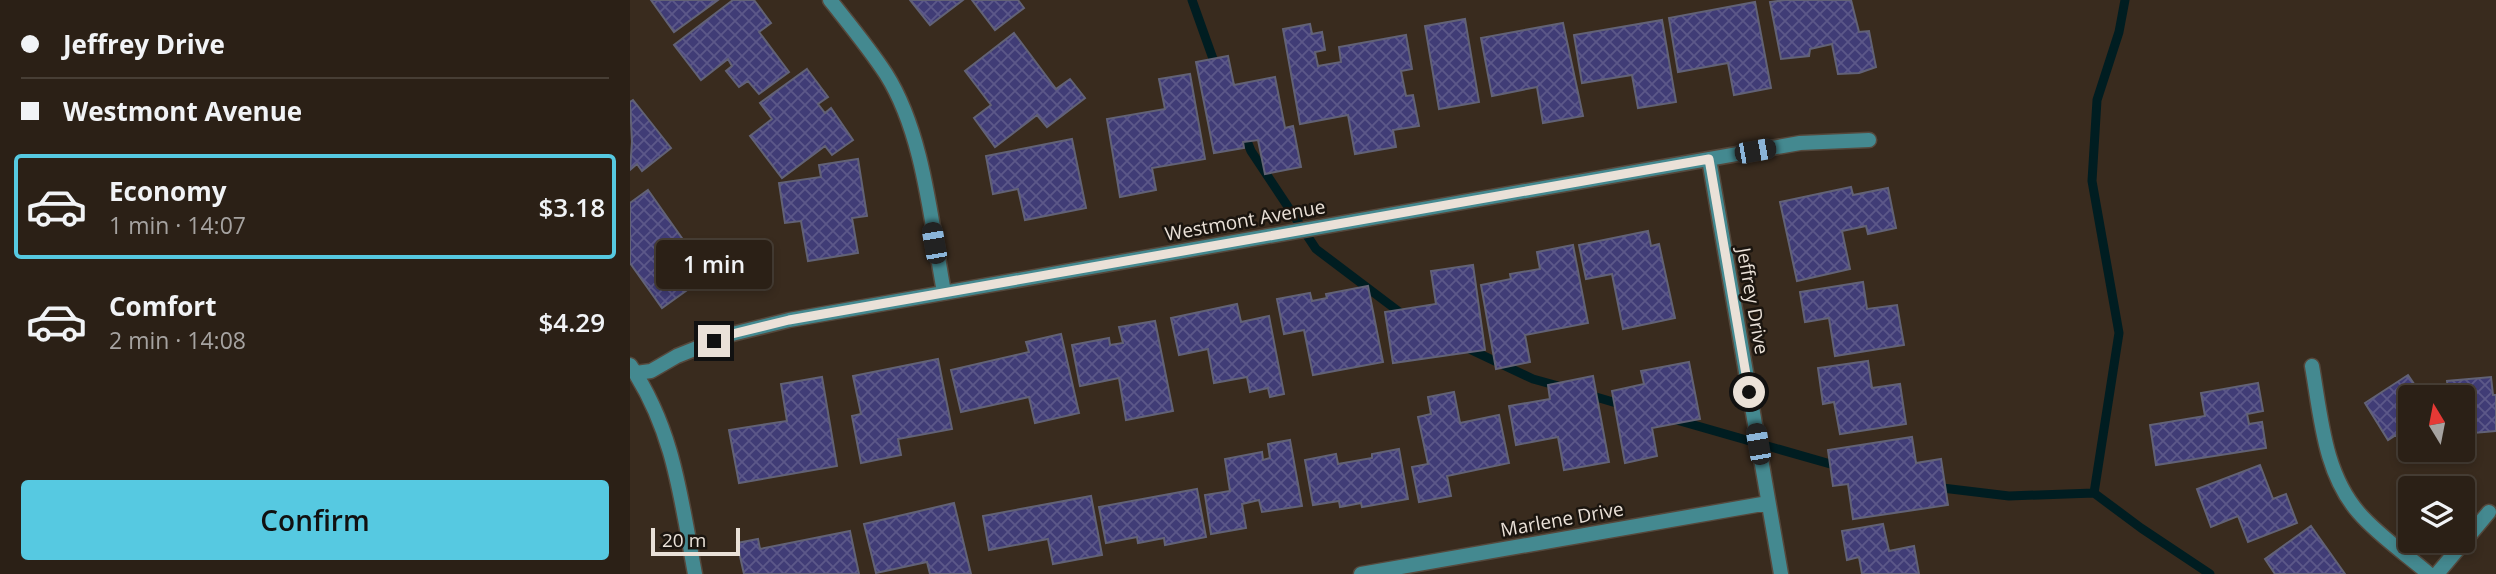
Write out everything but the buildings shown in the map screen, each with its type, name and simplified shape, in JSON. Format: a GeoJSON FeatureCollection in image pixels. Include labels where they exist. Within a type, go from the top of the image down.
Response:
{"type":"FeatureCollection","features":[{"type":"Feature","properties":{"kind":"street"},"geometry":{"type":"LineString","coordinates":[[830,0],[886,75],[908,120],[916,145],[944,292]]}},
{"type":"Feature","properties":{"kind":"street","name":"Westmont Avenue"},"geometry":{"type":"LineString","coordinates":[[633,369],[651,371],[677,356],[732,334],[789,320],[1800,143],[1869,140]]}},
{"type":"Feature","properties":{"kind":"street","name":"Jeffrey Drive"},"geometry":{"type":"LineString","coordinates":[[1709,159],[1781,574]]}},
{"type":"Feature","properties":{"kind":"street"},"geometry":{"type":"LineString","coordinates":[[2312,366],[2329,460],[2337,479],[2360,514],[2429,574]]}},
{"type":"Feature","properties":{"kind":"street"},"geometry":{"type":"LineString","coordinates":[[633,369],[660,421],[674,461],[695,574]]}},
{"type":"Feature","properties":{"kind":"street","name":"Marlene Drive"},"geometry":{"type":"LineString","coordinates":[[1362,574],[1768,503]]}},
{"type":"Feature","properties":{"kind":"street"},"geometry":{"type":"LineString","coordinates":[[2437,574],[2489,512]]}},
{"type":"Feature","properties":{"kind":"waterway"},"geometry":{"type":"LineString","coordinates":[[1192,0],[1217,70]]}},
{"type":"Feature","properties":{"kind":"waterway"},"geometry":{"type":"LineString","coordinates":[[2094,493],[2119,333],[2092,181],[2097,100],[2119,32],[2125,0]]}},
{"type":"Feature","properties":{"kind":"waterway"},"geometry":{"type":"LineString","coordinates":[[1243,131],[1251,151],[1316,249],[1406,317]]}},
{"type":"Feature","properties":{"kind":"waterway"},"geometry":{"type":"LineString","coordinates":[[1465,347],[1533,379],[1562,387]]}},
{"type":"Feature","properties":{"kind":"waterway"},"geometry":{"type":"LineString","coordinates":[[1586,394],[1623,405]]}},
{"type":"Feature","properties":{"kind":"waterway"},"geometry":{"type":"LineString","coordinates":[[1673,419],[1841,467]]}},
{"type":"Feature","properties":{"kind":"waterway"},"geometry":{"type":"LineString","coordinates":[[1934,487],[2009,496],[2094,493],[2210,574]]}},
{"type":"Feature","properties":{"kind":"route"},"geometry":{"type":"LineString","coordinates":[[714,341],[789,320],[1709,159],[1749,392]]}}]}
